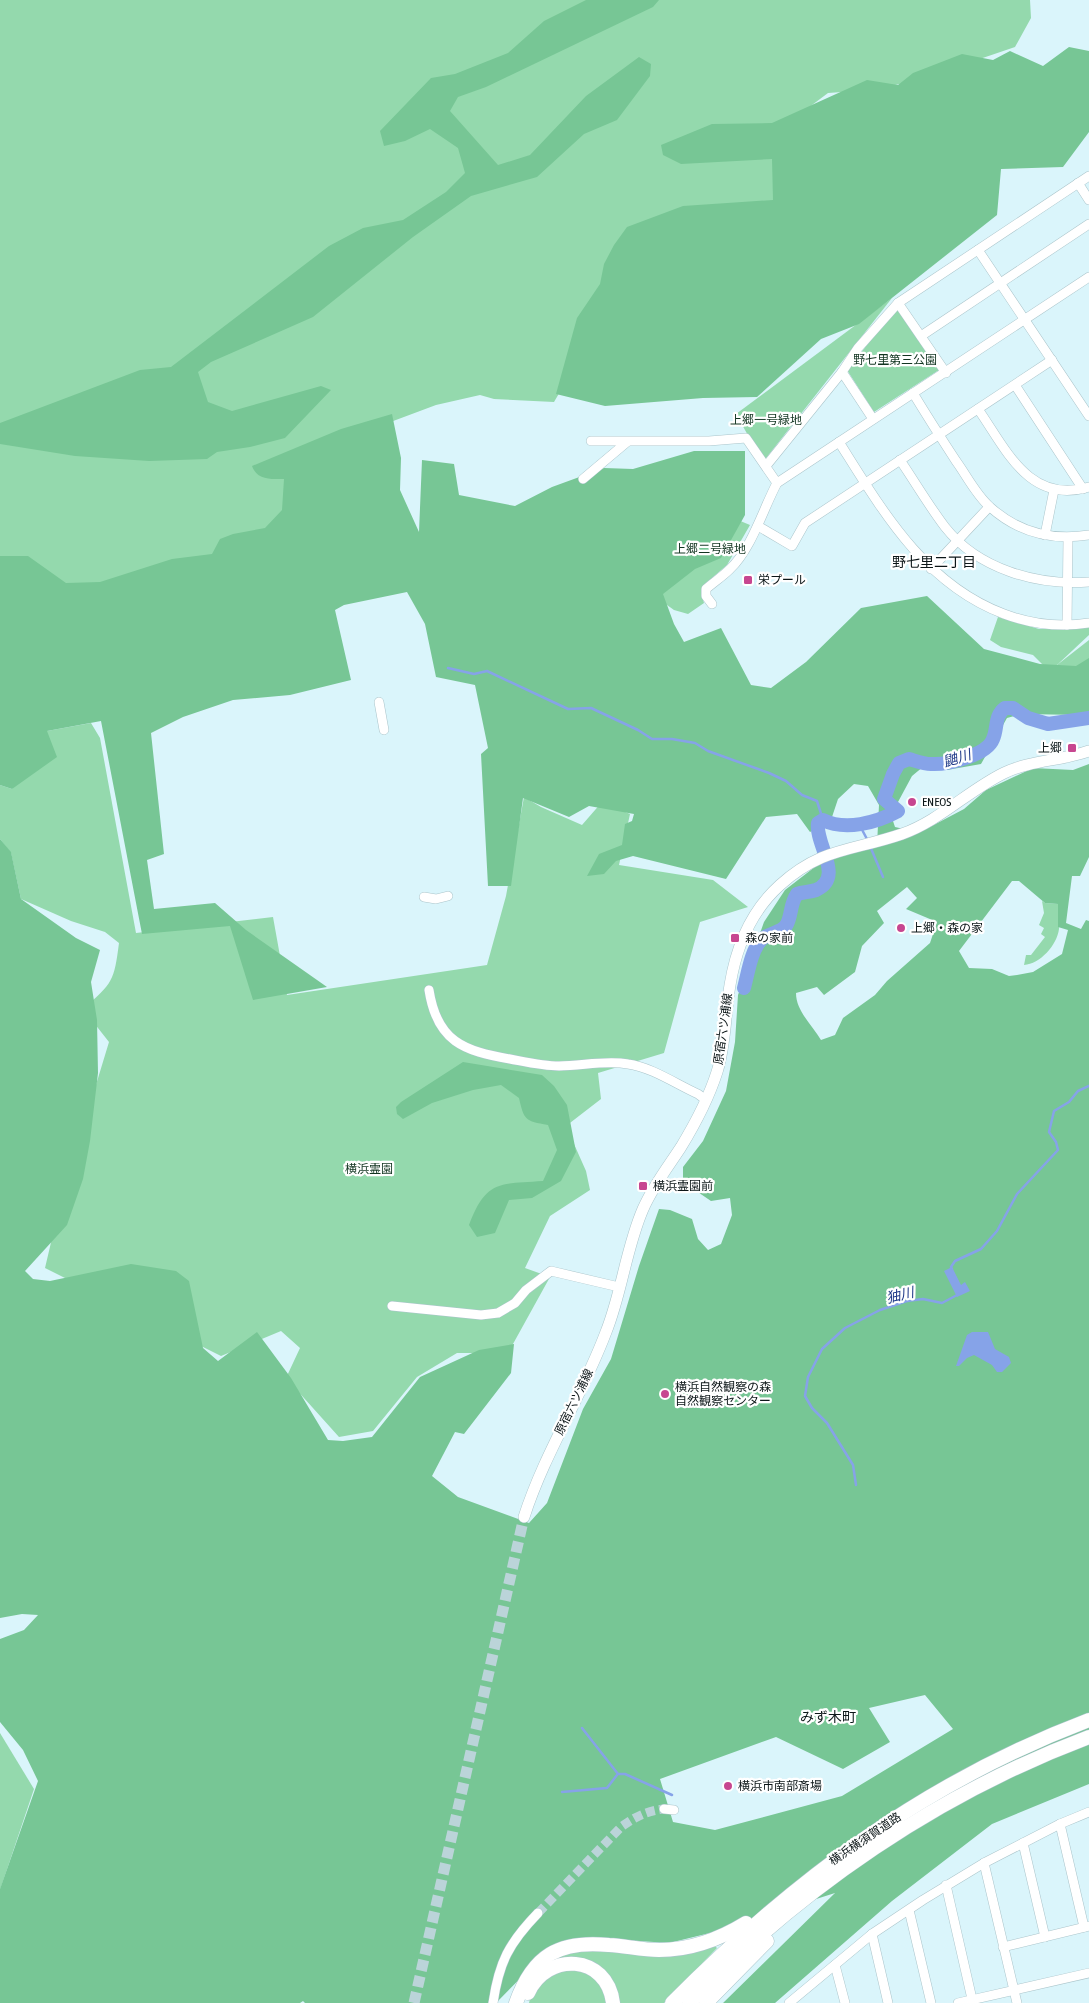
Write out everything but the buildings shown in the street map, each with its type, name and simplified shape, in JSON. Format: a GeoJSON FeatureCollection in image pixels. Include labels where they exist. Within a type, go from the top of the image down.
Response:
{"type":"FeatureCollection","features":[{"type":"Feature","properties":{"kind":"highway","name":"横浜横須賀道路"},"geometry":{"type":"LineString","coordinates":[[672,2003],[777,1904],[858,1842],[910,1809],[992,1764],[1089,1720]]}},
{"type":"Feature","properties":{"kind":"highway","name":"横浜横須賀道路"},"geometry":{"type":"LineString","coordinates":[[689,2003],[799,1901],[855,1860],[920,1819],[1010,1771],[1089,1737]]}},
{"type":"Feature","properties":{"kind":"highway"},"geometry":{"type":"LineString","coordinates":[[706,2003],[790,1918],[920,1819]]}},
{"type":"Feature","properties":{"kind":"highway"},"geometry":{"type":"LineString","coordinates":[[516,2003],[530,1972],[540,1960],[563,1948],[590,1944],[656,1950],[683,1948],[730,1933],[777,1904]]}},
{"type":"Feature","properties":{"kind":"highway"},"geometry":{"type":"LineString","coordinates":[[525,2003],[532,1984],[538,1977],[546,1971],[568,1963],[588,1967],[600,1976],[607,1984],[613,2003]]}},
{"type":"Feature","properties":{"kind":"main road","name":"原宿六ツ浦線"},"geometry":{"type":"LineString","coordinates":[[524,1517],[544,1463],[606,1333],[631,1242],[644,1208],[658,1180],[683,1144],[706,1100],[718,1071],[730,986],[742,939],[768,896],[788,878],[821,857],[903,834],[921,825],[1007,771],[1034,762],[1089,751]]}},
{"type":"Feature","properties":{"kind":"street"},"geometry":{"type":"LineString","coordinates":[[766,466],[842,372],[858,348],[898,303],[1089,176]]}},
{"type":"Feature","properties":{"kind":"street"},"geometry":{"type":"LineString","coordinates":[[1078,183],[1089,200]]}},
{"type":"Feature","properties":{"kind":"street"},"geometry":{"type":"LineString","coordinates":[[921,336],[1089,224]]}},
{"type":"Feature","properties":{"kind":"street"},"geometry":{"type":"LineString","coordinates":[[978,250],[1089,416]]}},
{"type":"Feature","properties":{"kind":"street"},"geometry":{"type":"LineString","coordinates":[[712,604],[706,596],[706,589],[731,569],[758,526],[765,504],[777,483],[1026,321],[1089,277]]}},
{"type":"Feature","properties":{"kind":"street"},"geometry":{"type":"LineString","coordinates":[[898,303],[946,373]]}},
{"type":"Feature","properties":{"kind":"street"},"geometry":{"type":"LineString","coordinates":[[758,526],[792,546],[805,523],[1052,360]]}},
{"type":"Feature","properties":{"kind":"street"},"geometry":{"type":"LineString","coordinates":[[842,372],[873,420]]}},
{"type":"Feature","properties":{"kind":"street"},"geometry":{"type":"LineString","coordinates":[[1015,385],[1086,488]]}},
{"type":"Feature","properties":{"kind":"street"},"geometry":{"type":"LineString","coordinates":[[913,393],[938,435],[989,507],[1021,527],[1045,535],[1068,538],[1089,535]]}},
{"type":"Feature","properties":{"kind":"street"},"geometry":{"type":"LineString","coordinates":[[978,409],[1018,467],[1032,481],[1054,490],[1086,488]]}},
{"type":"Feature","properties":{"kind":"street"},"geometry":{"type":"LineString","coordinates":[[591,441],[709,441],[746,438],[777,483]]}},
{"type":"Feature","properties":{"kind":"street"},"geometry":{"type":"LineString","coordinates":[[583,479],[627,442]]}},
{"type":"Feature","properties":{"kind":"street"},"geometry":{"type":"LineString","coordinates":[[839,442],[898,532],[931,569],[956,590],[989,608],[1042,625],[1089,623]]}},
{"type":"Feature","properties":{"kind":"street"},"geometry":{"type":"LineString","coordinates":[[900,460],[946,528],[958,541],[991,564],[1031,579],[1067,584],[1089,582]]}},
{"type":"Feature","properties":{"kind":"street"},"geometry":{"type":"LineString","coordinates":[[1045,535],[1054,490]]}},
{"type":"Feature","properties":{"kind":"street"},"geometry":{"type":"LineString","coordinates":[[931,569],[989,507]]}},
{"type":"Feature","properties":{"kind":"street"},"geometry":{"type":"LineString","coordinates":[[1067,625],[1068,538]]}},
{"type":"Feature","properties":{"kind":"street"},"geometry":{"type":"LineString","coordinates":[[379,702],[384,730]]}},
{"type":"Feature","properties":{"kind":"street"},"geometry":{"type":"LineString","coordinates":[[424,897],[436,899],[448,896]]}},
{"type":"Feature","properties":{"kind":"street"},"geometry":{"type":"LineString","coordinates":[[430,990],[434,1013],[442,1028],[450,1038],[468,1050],[552,1066],[611,1063],[636,1065],[698,1094],[706,1100]]}},
{"type":"Feature","properties":{"kind":"street"},"geometry":{"type":"LineString","coordinates":[[392,1306],[481,1315],[498,1314],[515,1303],[526,1290],[551,1271],[619,1287]]}},
{"type":"Feature","properties":{"kind":"street"},"geometry":{"type":"LineString","coordinates":[[664,1809],[674,1810]]}},
{"type":"Feature","properties":{"kind":"street"},"geometry":{"type":"LineString","coordinates":[[789,2003],[801,1999],[835,1965],[872,1934],[946,1886],[1022,1843],[1089,1812]]}},
{"type":"Feature","properties":{"kind":"street"},"geometry":{"type":"LineString","coordinates":[[1003,1947],[1087,1927],[1060,1824]]}},
{"type":"Feature","properties":{"kind":"street"},"geometry":{"type":"LineString","coordinates":[[1022,1843],[1045,1937]]}},
{"type":"Feature","properties":{"kind":"street"},"geometry":{"type":"LineString","coordinates":[[984,1863],[1017,2003]]}},
{"type":"Feature","properties":{"kind":"street"},"geometry":{"type":"LineString","coordinates":[[946,1886],[972,1999]]}},
{"type":"Feature","properties":{"kind":"street"},"geometry":{"type":"LineString","coordinates":[[909,1910],[931,2003]]}},
{"type":"Feature","properties":{"kind":"street"},"geometry":{"type":"LineString","coordinates":[[493,2003],[497,1981],[509,1947],[538,1913]]}},
{"type":"Feature","properties":{"kind":"street"},"geometry":{"type":"LineString","coordinates":[[872,1934],[888,2003]]}},
{"type":"Feature","properties":{"kind":"street"},"geometry":{"type":"LineString","coordinates":[[835,1965],[845,2003]]}},
{"type":"Feature","properties":{"kind":"street"},"geometry":{"type":"LineString","coordinates":[[958,2003],[1089,1973]]}},
{"type":"Feature","properties":{"kind":"green space"},"geometry":{"type":"Polygon","coordinates":[[[0,0],[1030,0],[1031,18],[1015,47],[915,81],[870,90],[828,93],[768,138],[783,173],[779,197],[585,349],[554,402],[494,399],[480,395],[436,405],[305,454],[271,544],[67,596],[0,567],[0,0]]]}},
{"type":"Feature","properties":{"kind":"green space"},"geometry":{"type":"Polygon","coordinates":[[[586,0],[659,0],[653,7],[486,87],[458,97],[450,111],[498,165],[530,155],[586,96],[639,57],[651,64],[650,76],[617,120],[584,134],[537,177],[471,196],[413,237],[313,317],[211,362],[198,372],[208,402],[232,411],[321,386],[331,390],[285,438],[250,447],[217,452],[207,459],[149,461],[75,456],[0,444],[0,423],[140,370],[171,367],[329,246],[363,228],[403,220],[446,192],[465,173],[458,148],[430,129],[405,141],[384,146],[380,131],[431,78],[455,74],[508,53],[544,21],[586,0]]]}},
{"type":"Feature","properties":{"kind":"green space"},"geometry":{"type":"Polygon","coordinates":[[[1069,47],[1089,51],[1089,132],[1063,167],[1001,169],[997,215],[859,324],[821,339],[757,397],[703,398],[605,406],[556,394],[577,318],[600,284],[604,264],[614,245],[627,227],[683,206],[773,200],[772,159],[681,164],[663,155],[661,145],[712,124],[772,123],[867,80],[898,85],[913,73],[962,54],[993,60],[1010,51],[1043,66],[1069,47]]]}},
{"type":"Feature","properties":{"kind":"green space","name":"上郷一号緑地"},"geometry":{"type":"Polygon","coordinates":[[[892,298],[763,462],[736,414],[892,298]]]}},
{"type":"Feature","properties":{"kind":"green space","name":"野七里第三公園"},"geometry":{"type":"Polygon","coordinates":[[[898,306],[939,370],[874,412],[847,370],[898,306]]]}},
{"type":"Feature","properties":{"kind":"green space"},"geometry":{"type":"Polygon","coordinates":[[[392,414],[401,458],[400,490],[419,532],[422,460],[454,464],[459,495],[515,506],[552,487],[604,468],[633,469],[694,451],[745,451],[745,515],[721,558],[695,569],[663,594],[674,624],[684,642],[721,628],[751,685],[771,688],[806,662],[861,608],[927,596],[984,649],[1040,664],[1076,666],[1089,658],[1089,713],[1068,715],[1037,714],[1007,718],[981,764],[947,770],[924,766],[912,776],[891,815],[895,827],[913,831],[928,828],[964,809],[986,790],[1033,768],[1073,770],[1089,764],[1089,857],[1080,876],[1072,876],[1066,923],[1081,929],[1086,920],[1089,921],[1089,1784],[992,1824],[892,1901],[775,2003],[723,2003],[835,1893],[710,1933],[669,1943],[624,1940],[548,1950],[496,2003],[305,2003],[303,2001],[300,2003],[0,2003],[0,1889],[38,1781],[23,1750],[0,1722],[0,1639],[24,1630],[38,1615],[22,1614],[0,1618],[0,839],[11,852],[21,899],[76,938],[100,950],[91,982],[97,1020],[98,1073],[90,1141],[83,1179],[67,1225],[25,1271],[33,1279],[50,1281],[131,1264],[176,1271],[189,1281],[203,1348],[218,1361],[257,1332],[291,1378],[328,1440],[343,1441],[372,1437],[420,1377],[479,1350],[514,1344],[511,1373],[464,1434],[455,1432],[432,1476],[458,1497],[529,1523],[547,1503],[583,1409],[611,1359],[639,1266],[659,1209],[670,1210],[692,1219],[698,1239],[708,1250],[721,1244],[732,1215],[730,1198],[711,1201],[683,1182],[683,1167],[703,1141],[726,1091],[735,1042],[738,995],[764,922],[785,890],[820,863],[877,845],[879,805],[868,786],[854,784],[838,799],[831,820],[810,832],[797,814],[766,817],[726,879],[633,856],[616,861],[604,874],[587,876],[599,854],[622,845],[625,824],[632,821],[634,814],[589,806],[569,817],[523,798],[511,886],[488,886],[481,754],[488,748],[475,685],[436,677],[425,624],[407,592],[344,605],[335,610],[351,680],[290,695],[233,700],[183,717],[151,733],[164,854],[147,860],[154,909],[215,903],[246,930],[327,987],[253,1000],[230,926],[142,934],[101,721],[47,731],[57,757],[12,789],[0,785],[0,556],[28,556],[66,583],[100,582],[172,559],[212,554],[220,539],[233,534],[265,528],[282,510],[284,479],[269,479],[261,476],[254,471],[252,466],[341,429],[392,414]],[[1012,881],[959,951],[969,968],[992,969],[1009,976],[1017,975],[1033,972],[1062,954],[1068,930],[1058,927],[1058,904],[1045,903],[1019,881],[1012,881]],[[907,887],[877,911],[884,923],[862,946],[855,972],[824,995],[817,987],[796,993],[802,1012],[821,1040],[835,1035],[843,1018],[875,995],[887,981],[930,943],[937,922],[906,909],[917,898],[907,887]],[[925,1695],[869,1708],[890,1742],[843,1769],[776,1737],[660,1779],[673,1822],[715,1830],[842,1796],[953,1729],[925,1695]]]}},
{"type":"Feature","properties":{"kind":"green space","name":"上郷二号緑地"},"geometry":{"type":"Polygon","coordinates":[[[709,508],[750,525],[727,565],[705,584],[701,592],[704,603],[688,614],[674,610],[660,600],[657,575],[709,508]]]}},
{"type":"Feature","properties":{"kind":"green space"},"geometry":{"type":"Polygon","coordinates":[[[998,617],[1039,629],[1089,628],[1089,635],[1057,665],[1089,640],[1089,688],[1049,671],[1033,655],[1001,647],[990,640],[998,617]]]}},
{"type":"Feature","properties":{"kind":"green space","name":"横浜霊園"},"geometry":{"type":"Polygon","coordinates":[[[91,723],[100,738],[136,933],[273,917],[287,995],[487,965],[506,896],[524,797],[541,807],[582,825],[602,802],[630,814],[619,865],[713,880],[748,907],[700,922],[664,1053],[598,1073],[601,1099],[566,1126],[586,1171],[590,1190],[550,1216],[525,1268],[550,1277],[508,1353],[457,1353],[417,1377],[373,1431],[339,1437],[286,1378],[300,1348],[281,1331],[221,1356],[45,1268],[61,1200],[109,1042],[83,1009],[101,993],[110,980],[115,966],[119,943],[105,932],[71,921],[21,899],[11,853],[0,839],[0,785],[12,789],[47,731],[91,723]]]}},
{"type":"Feature","properties":{"kind":"green space"},"geometry":{"type":"Polygon","coordinates":[[[1042,901],[1058,904],[1058,935],[1047,953],[1036,961],[1024,965],[1026,955],[1031,955],[1045,937],[1041,934],[1044,928],[1039,925],[1044,913],[1042,901]]]}},
{"type":"Feature","properties":{"kind":"green space"},"geometry":{"type":"Polygon","coordinates":[[[463,1062],[542,1075],[554,1086],[567,1105],[576,1152],[561,1181],[532,1198],[509,1200],[495,1233],[477,1237],[469,1225],[475,1210],[488,1192],[505,1184],[543,1181],[557,1150],[548,1125],[534,1122],[527,1118],[522,1111],[519,1098],[501,1085],[473,1090],[432,1103],[403,1119],[397,1114],[396,1107],[401,1102],[463,1062]]]}},
{"type":"Feature","properties":{"kind":"green space"},"geometry":{"type":"Polygon","coordinates":[[[0,1733],[34,1789],[0,1890],[0,1733]]]}},
{"type":"Feature","properties":{"kind":"green space"},"geometry":{"type":"Polygon","coordinates":[[[712,1943],[717,1948],[664,2003],[619,2003],[619,1996],[606,1973],[553,1962],[551,1957],[565,1951],[712,1943]]]}},
{"type":"Feature","properties":{"kind":"green space"},"geometry":{"type":"Polygon","coordinates":[[[569,1967],[593,1973],[609,2003],[529,2003],[531,1995],[539,1984],[549,1976],[569,1967]]]}},
{"type":"Feature","properties":{"kind":"water"},"geometry":{"type":"Polygon","coordinates":[[[952,1267],[961,1285],[965,1282],[970,1291],[957,1297],[944,1271],[952,1267]]]}},
{"type":"Feature","properties":{"kind":"water"},"geometry":{"type":"Polygon","coordinates":[[[972,1332],[988,1332],[995,1349],[1009,1357],[1011,1363],[1002,1372],[997,1372],[992,1365],[974,1355],[967,1358],[959,1366],[956,1366],[967,1335],[972,1332]]]}},
{"type":"Feature","properties":{"kind":"waterway"},"geometry":{"type":"LineString","coordinates":[[448,668],[474,674],[487,671],[568,709],[591,708],[638,730],[652,739],[672,739],[695,743],[708,751],[786,781],[802,795],[817,801],[823,820]]}},
{"type":"Feature","properties":{"kind":"waterway","name":"鼬川"},"geometry":{"type":"LineString","coordinates":[[744,988],[752,956],[761,940],[785,927],[797,894],[816,890],[824,884],[828,877],[829,869],[820,841],[818,823],[823,820],[841,825],[860,824],[880,819],[898,811],[884,799],[899,763],[909,759],[926,764],[947,763],[966,758],[983,750],[993,739],[999,715],[1005,708],[1013,708],[1028,718],[1048,724],[1089,718]]}},
{"type":"Feature","properties":{"kind":"waterway"},"geometry":{"type":"LineString","coordinates":[[859,824],[868,841]]}},
{"type":"Feature","properties":{"kind":"waterway"},"geometry":{"type":"LineString","coordinates":[[870,846],[883,877]]}},
{"type":"Feature","properties":{"kind":"waterway","name":"㹨川"},"geometry":{"type":"LineString","coordinates":[[952,1269],[951,1267],[955,1261],[981,1249],[997,1231],[1017,1194],[1058,1150],[1056,1142],[1049,1132],[1054,1111],[1069,1102],[1078,1091],[1089,1086]]}},
{"type":"Feature","properties":{"kind":"waterway","name":"㹨川"},"geometry":{"type":"LineString","coordinates":[[856,1485],[853,1465],[827,1423],[812,1408],[805,1396],[808,1377],[822,1349],[845,1328],[880,1310],[907,1301],[923,1299],[942,1303],[959,1294]]}},
{"type":"Feature","properties":{"kind":"waterway"},"geometry":{"type":"LineString","coordinates":[[582,1728],[618,1774],[625,1774],[672,1795]]}},
{"type":"Feature","properties":{"kind":"waterway"},"geometry":{"type":"LineString","coordinates":[[562,1792],[607,1788],[617,1775]]}},
{"type":"Feature","properties":{"kind":"tunnel"},"geometry":{"type":"LineString","coordinates":[[414,2003],[524,1517]]}},
{"type":"Feature","properties":{"kind":"tunnel"},"geometry":{"type":"LineString","coordinates":[[538,1913],[621,1827],[641,1815],[664,1809]]}},
{"type":"Feature","properties":{"kind":"place","name":"栄プール"},"geometry":{"type":"Point","coordinates":[748,580]}},
{"type":"Feature","properties":{"kind":"place","name":"上郷"},"geometry":{"type":"Point","coordinates":[1072,748]}},
{"type":"Feature","properties":{"kind":"place","name":"ENEOS"},"geometry":{"type":"Point","coordinates":[912,802]}},
{"type":"Feature","properties":{"kind":"place","name":"上郷・森の家"},"geometry":{"type":"Point","coordinates":[901,928]}},
{"type":"Feature","properties":{"kind":"place","name":"森の家前"},"geometry":{"type":"Point","coordinates":[735,938]}},
{"type":"Feature","properties":{"kind":"place","name":"横浜霊園前"},"geometry":{"type":"Point","coordinates":[643,1186]}},
{"type":"Feature","properties":{"kind":"place","name":"横浜自然観察の森 自然観察センター"},"geometry":{"type":"Point","coordinates":[665,1394]}},
{"type":"Feature","properties":{"kind":"place","name":"横浜市南部斎場"},"geometry":{"type":"Point","coordinates":[728,1786]}},
{"type":"Feature","properties":{"kind":"district","name":"野七里二丁目"},"geometry":{"type":"Point","coordinates":[934,562]}},
{"type":"Feature","properties":{"kind":"district","name":"みず木町"},"geometry":{"type":"Point","coordinates":[828,1717]}}]}
